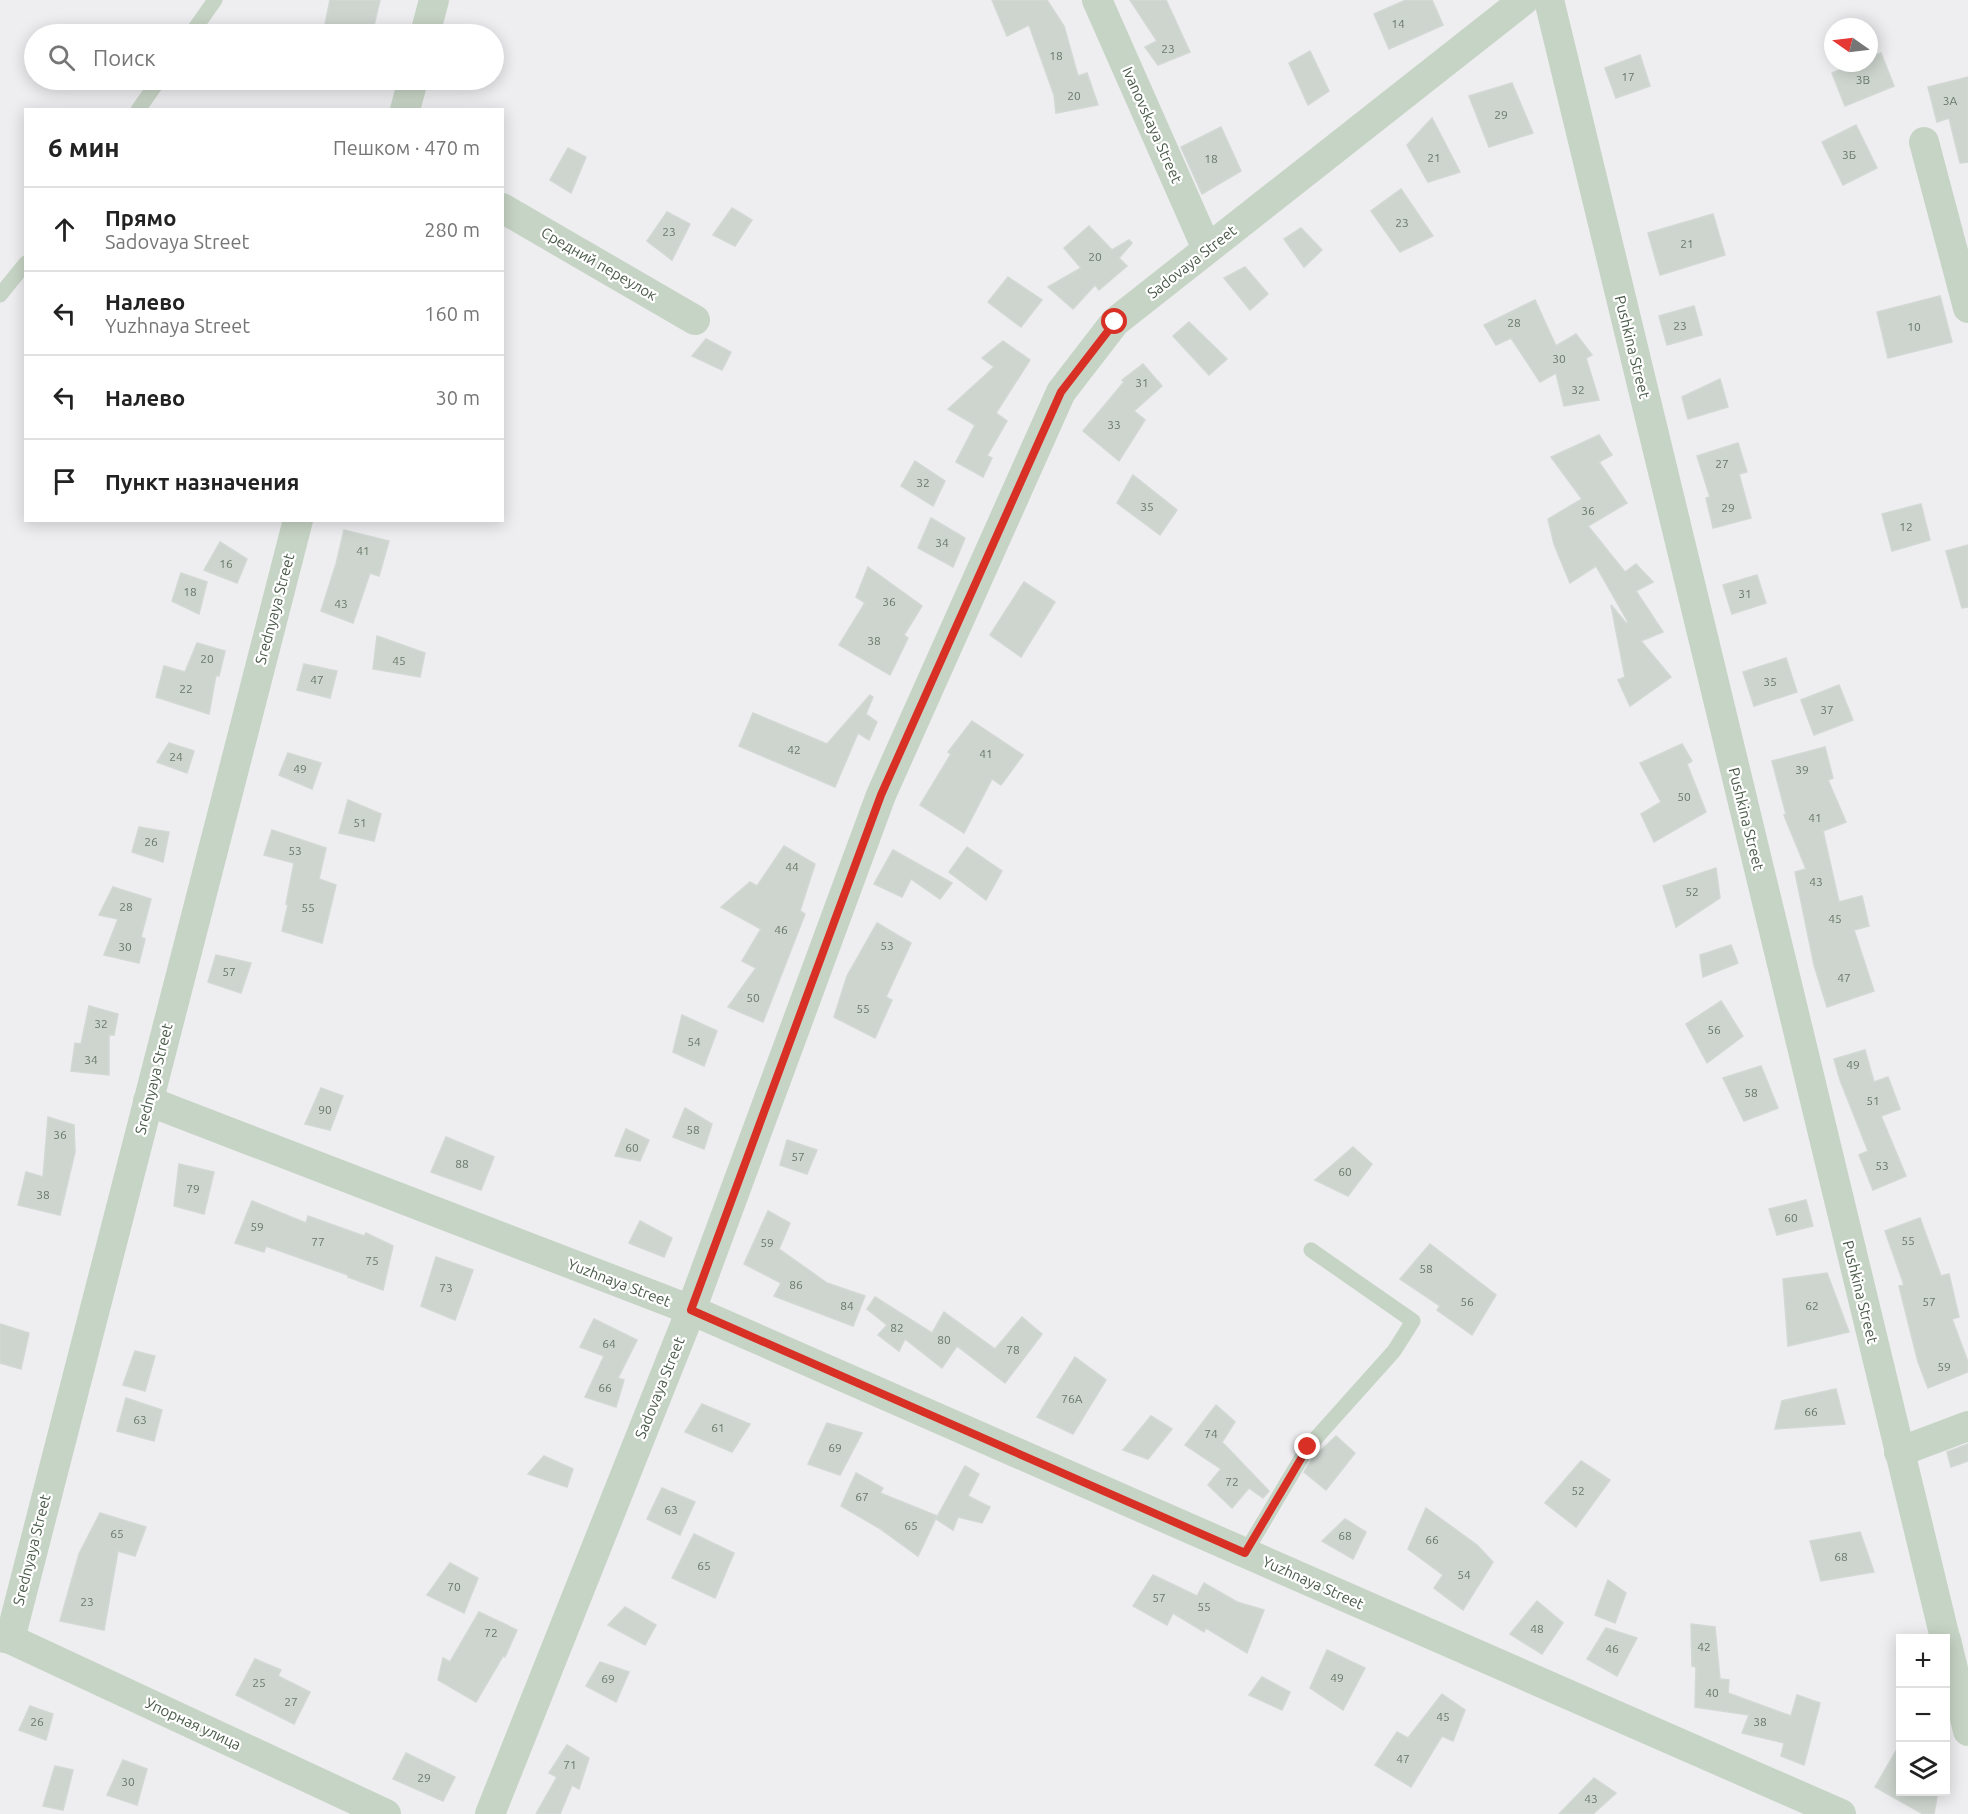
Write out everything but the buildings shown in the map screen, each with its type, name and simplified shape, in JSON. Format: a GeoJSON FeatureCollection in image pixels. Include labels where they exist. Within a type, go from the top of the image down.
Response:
{"type":"FeatureCollection","features":[{"type":"Feature","properties":{"kind":"street"},"geometry":{"type":"LineString","coordinates":[[428,24],[434,0]]}},
{"type":"Feature","properties":{"kind":"street","name":"Ivanovskaya Street"},"geometry":{"type":"LineString","coordinates":[[1097,0],[1207,249]]}},
{"type":"Feature","properties":{"kind":"street","name":"Sadovaya Street"},"geometry":{"type":"LineString","coordinates":[[490,1814],[691,1310],[881,795],[1061,392],[1115,322],[1524,0]]}},
{"type":"Feature","properties":{"kind":"street","name":"Pushkina Street"},"geometry":{"type":"LineString","coordinates":[[1549,0],[1944,1634]]}},
{"type":"Feature","properties":{"kind":"street"},"geometry":{"type":"LineString","coordinates":[[406,108],[410,90]]}},
{"type":"Feature","properties":{"kind":"street"},"geometry":{"type":"LineString","coordinates":[[1924,142],[1968,308]]}},
{"type":"Feature","properties":{"kind":"street","name":"Средний переулок"},"geometry":{"type":"LineString","coordinates":[[504,209],[694,320]]}},
{"type":"Feature","properties":{"kind":"street","name":"Srednyaya Street"},"geometry":{"type":"LineString","coordinates":[[5,1638],[148,1101],[297,522]]}},
{"type":"Feature","properties":{"kind":"street","name":"Yuzhnaya Street"},"geometry":{"type":"LineString","coordinates":[[148,1101],[691,1310],[1841,1814]]}},
{"type":"Feature","properties":{"kind":"street"},"geometry":{"type":"LineString","coordinates":[[1899,1452],[1968,1426]]}},
{"type":"Feature","properties":{"kind":"street","name":"Упорная улица"},"geometry":{"type":"LineString","coordinates":[[5,1638],[386,1814]]}},
{"type":"Feature","properties":{"kind":"street","name":"Pushkina Street"},"geometry":{"type":"LineString","coordinates":[[1950,1659],[1968,1731]]}},
{"type":"Feature","properties":{"kind":"lane"},"geometry":{"type":"LineString","coordinates":[[198,24],[215,0]]}},
{"type":"Feature","properties":{"kind":"lane"},"geometry":{"type":"LineString","coordinates":[[139,108],[152,90]]}},
{"type":"Feature","properties":{"kind":"lane"},"geometry":{"type":"LineString","coordinates":[[0,295],[24,265]]}},
{"type":"Feature","properties":{"kind":"lane"},"geometry":{"type":"LineString","coordinates":[[1245,1553],[1308,1447],[1394,1351],[1413,1321],[1311,1250]]}},
{"type":"Feature","properties":{"kind":"route"},"geometry":{"type":"LineString","coordinates":[[1115,322],[1061,392],[881,795],[691,1310],[1245,1553],[1308,1447]]}}]}
